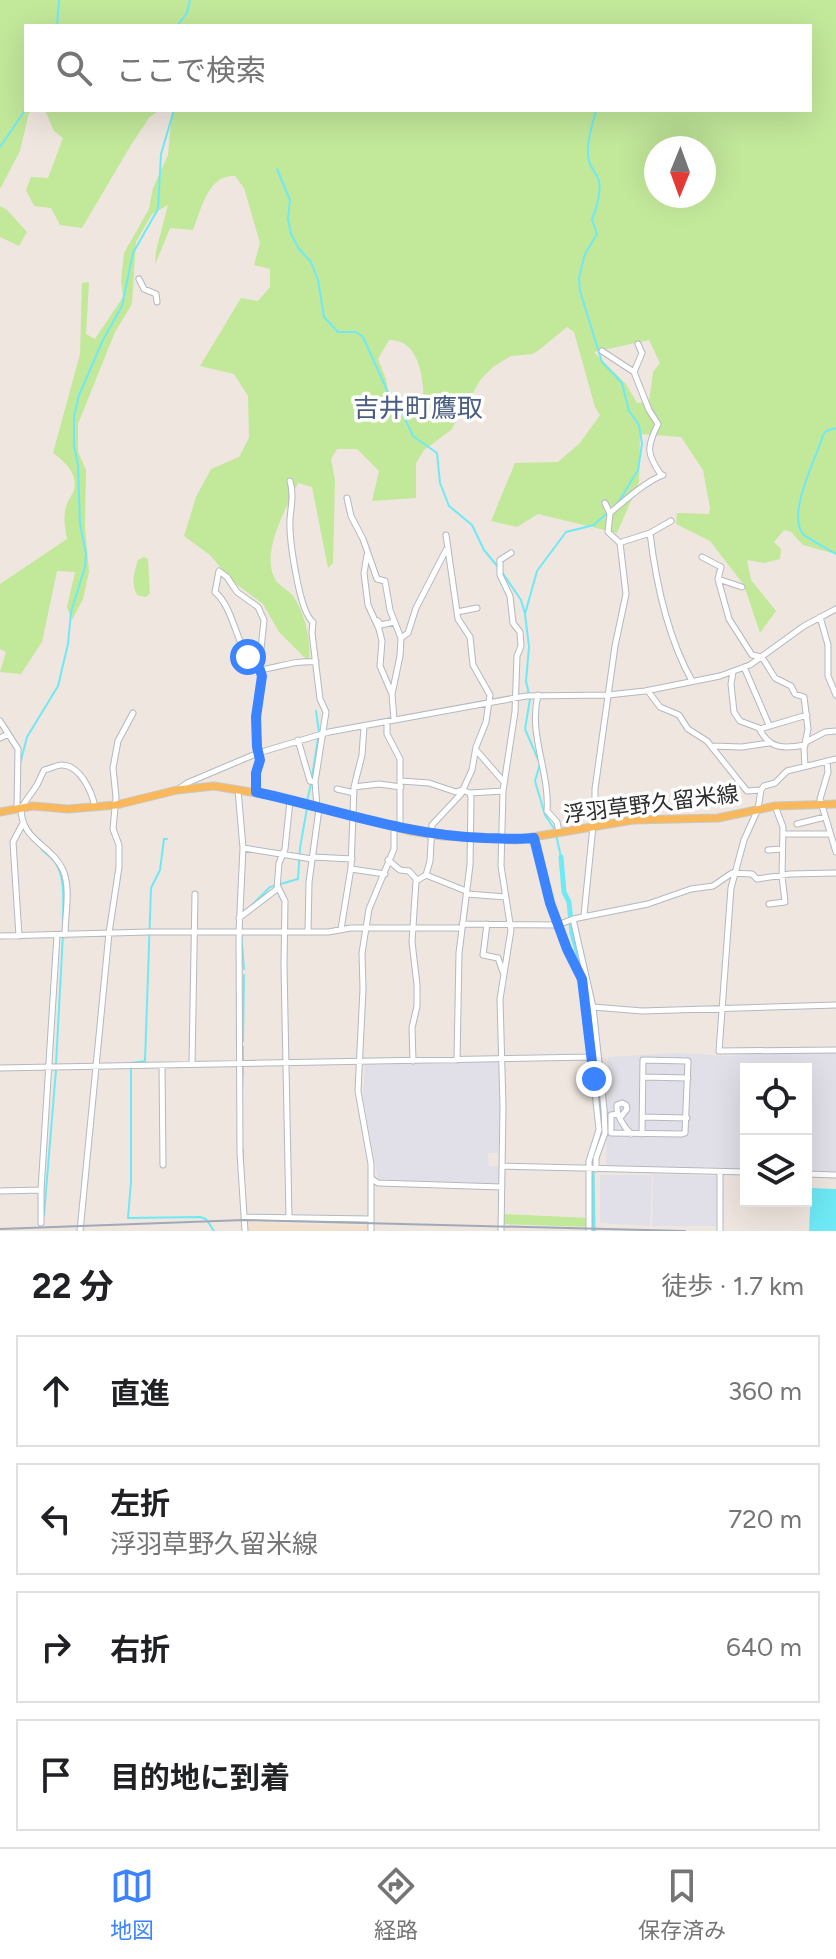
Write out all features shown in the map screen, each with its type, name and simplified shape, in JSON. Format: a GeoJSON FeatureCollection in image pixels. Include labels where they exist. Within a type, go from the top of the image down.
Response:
{"type":"FeatureCollection","features":[{"type":"Feature","properties":{"kind":"main road","name":"浮羽草野久留米線"},"geometry":{"type":"LineString","coordinates":[[0,812],[40,806],[68,809],[116,805],[203,786],[256,792],[397,829],[432,835],[501,839],[534,838],[645,819],[718,818],[775,806],[836,804]]}},
{"type":"Feature","properties":{"kind":"street"},"geometry":{"type":"LineString","coordinates":[[139,279],[144,289],[156,294],[157,302]]}},
{"type":"Feature","properties":{"kind":"street"},"geometry":{"type":"LineString","coordinates":[[634,372],[642,353],[638,344]]}},
{"type":"Feature","properties":{"kind":"street"},"geometry":{"type":"LineString","coordinates":[[602,351],[634,372],[658,424],[649,445],[650,461],[663,475],[649,481],[610,514]]}},
{"type":"Feature","properties":{"kind":"street"},"geometry":{"type":"LineString","coordinates":[[290,481],[295,570],[306,616],[313,622],[320,699],[326,712],[312,781]]}},
{"type":"Feature","properties":{"kind":"street"},"geometry":{"type":"LineString","coordinates":[[347,498],[351,516],[377,579],[385,581],[390,610],[401,638],[392,694],[394,720]]}},
{"type":"Feature","properties":{"kind":"street"},"geometry":{"type":"LineString","coordinates":[[584,915],[595,789],[626,594],[620,543],[608,532],[610,514],[605,503]]}},
{"type":"Feature","properties":{"kind":"street"},"geometry":{"type":"LineString","coordinates":[[622,542],[650,533],[671,521]]}},
{"type":"Feature","properties":{"kind":"street"},"geometry":{"type":"LineString","coordinates":[[650,533],[654,569],[670,632],[683,668],[692,681]]}},
{"type":"Feature","properties":{"kind":"street"},"geometry":{"type":"LineString","coordinates":[[417,880],[426,875],[430,861],[433,822],[462,790],[473,767],[488,704],[488,690],[473,665],[470,637],[457,612],[446,535]]}},
{"type":"Feature","properties":{"kind":"street"},"geometry":{"type":"LineString","coordinates":[[401,638],[408,633],[416,608],[447,550]]}},
{"type":"Feature","properties":{"kind":"street"},"geometry":{"type":"LineString","coordinates":[[501,1231],[500,999],[511,925],[501,866],[501,839],[504,781],[517,656],[521,646],[520,632],[513,623],[510,596],[500,575],[500,560],[511,553]]}},
{"type":"Feature","properties":{"kind":"street"},"geometry":{"type":"LineString","coordinates":[[367,554],[364,573],[368,605],[382,641],[380,666],[392,694]]}},
{"type":"Feature","properties":{"kind":"street"},"geometry":{"type":"LineString","coordinates":[[702,557],[721,567],[718,579],[729,619],[752,655],[762,657],[775,678],[791,686],[795,694],[804,697],[808,729],[805,766]]}},
{"type":"Feature","properties":{"kind":"street"},"geometry":{"type":"LineString","coordinates":[[256,792],[260,760],[256,717],[262,682],[260,670],[264,629],[262,612],[237,592],[219,571],[215,592],[222,599],[241,647],[252,664],[260,670],[285,667],[301,661],[316,662]]}},
{"type":"Feature","properties":{"kind":"street"},"geometry":{"type":"LineString","coordinates":[[386,584],[391,577]]}},
{"type":"Feature","properties":{"kind":"street"},"geometry":{"type":"LineString","coordinates":[[718,579],[742,587]]}},
{"type":"Feature","properties":{"kind":"street"},"geometry":{"type":"LineString","coordinates":[[457,612],[477,608]]}},
{"type":"Feature","properties":{"kind":"street"},"geometry":{"type":"LineString","coordinates":[[177,790],[258,753],[321,734],[532,695],[608,695],[648,691],[733,672],[836,609]]}},
{"type":"Feature","properties":{"kind":"street"},"geometry":{"type":"LineString","coordinates":[[820,617],[828,645],[828,676],[836,695]]}},
{"type":"Feature","properties":{"kind":"street"},"geometry":{"type":"LineString","coordinates":[[374,620],[381,625],[394,622]]}},
{"type":"Feature","properties":{"kind":"street"},"geometry":{"type":"LineString","coordinates":[[744,667],[769,725]]}},
{"type":"Feature","properties":{"kind":"street"},"geometry":{"type":"LineString","coordinates":[[733,672],[734,712],[740,721],[760,729],[807,715]]}},
{"type":"Feature","properties":{"kind":"street"},"geometry":{"type":"LineString","coordinates":[[648,691],[660,707],[679,715],[688,729],[699,734],[711,746],[745,789],[761,790]]}},
{"type":"Feature","properties":{"kind":"street"},"geometry":{"type":"LineString","coordinates":[[532,695],[538,755],[548,797],[547,811],[557,822],[557,833]]}},
{"type":"Feature","properties":{"kind":"street"},"geometry":{"type":"LineString","coordinates":[[80,1231],[119,851],[113,829],[116,805],[113,768],[118,741],[133,713]]}},
{"type":"Feature","properties":{"kind":"street"},"geometry":{"type":"LineString","coordinates":[[0,721],[18,749],[22,825],[55,858],[64,873],[65,935]]}},
{"type":"Feature","properties":{"kind":"street"},"geometry":{"type":"LineString","coordinates":[[371,1230],[372,1179],[370,1152],[359,1100],[359,1061],[365,928],[375,890],[394,849],[401,784],[400,759],[387,734],[387,722]]}},
{"type":"Feature","properties":{"kind":"street"},"geometry":{"type":"LineString","coordinates":[[341,929],[351,869],[354,790],[362,755],[364,727]]}},
{"type":"Feature","properties":{"kind":"street"},"geometry":{"type":"LineString","coordinates":[[760,729],[763,738],[785,748],[805,744],[825,732],[836,731]]}},
{"type":"Feature","properties":{"kind":"street"},"geometry":{"type":"LineString","coordinates":[[0,738],[8,734]]}},
{"type":"Feature","properties":{"kind":"street"},"geometry":{"type":"LineString","coordinates":[[298,740],[318,809],[308,887],[308,932]]}},
{"type":"Feature","properties":{"kind":"street"},"geometry":{"type":"LineString","coordinates":[[711,746],[772,744]]}},
{"type":"Feature","properties":{"kind":"street"},"geometry":{"type":"LineString","coordinates":[[476,750],[504,781]]}},
{"type":"Feature","properties":{"kind":"street"},"geometry":{"type":"LineString","coordinates":[[836,759],[787,771],[775,783],[761,790],[758,809],[734,873],[721,1007],[720,1052],[836,1050]]}},
{"type":"Feature","properties":{"kind":"street"},"geometry":{"type":"LineString","coordinates":[[827,761],[828,772],[820,795],[836,852]]}},
{"type":"Feature","properties":{"kind":"street"},"geometry":{"type":"LineString","coordinates":[[19,808],[44,770],[56,765],[69,765],[89,785],[95,807]]}},
{"type":"Feature","properties":{"kind":"street"},"geometry":{"type":"LineString","coordinates":[[337,789],[429,783],[457,792],[503,791]]}},
{"type":"Feature","properties":{"kind":"street"},"geometry":{"type":"LineString","coordinates":[[238,789],[243,848],[239,918],[240,1153],[245,1231]]}},
{"type":"Feature","properties":{"kind":"street"},"geometry":{"type":"LineString","coordinates":[[457,1060],[462,926],[470,865],[470,793]]}},
{"type":"Feature","properties":{"kind":"street"},"geometry":{"type":"LineString","coordinates":[[239,918],[274,894],[283,856],[290,801]]}},
{"type":"Feature","properties":{"kind":"street"},"geometry":{"type":"LineString","coordinates":[[769,904],[785,902],[783,827],[775,806]]}},
{"type":"Feature","properties":{"kind":"street"},"geometry":{"type":"LineString","coordinates":[[797,824],[825,817]]}},
{"type":"Feature","properties":{"kind":"street"},"geometry":{"type":"LineString","coordinates":[[19,936],[13,842],[22,825]]}},
{"type":"Feature","properties":{"kind":"street"},"geometry":{"type":"LineString","coordinates":[[783,834],[830,834]]}},
{"type":"Feature","properties":{"kind":"street"},"geometry":{"type":"LineString","coordinates":[[534,838],[547,893],[590,1007],[591,1057],[596,1078]]}},
{"type":"Feature","properties":{"kind":"street"},"geometry":{"type":"LineString","coordinates":[[243,848],[299,858],[352,859]]}},
{"type":"Feature","properties":{"kind":"street"},"geometry":{"type":"LineString","coordinates":[[768,850],[782,849]]}},
{"type":"Feature","properties":{"kind":"street"},"geometry":{"type":"LineString","coordinates":[[388,860],[400,870],[409,871],[417,880],[412,928],[417,985],[417,1006],[412,1028],[413,1061]]}},
{"type":"Feature","properties":{"kind":"street"},"geometry":{"type":"LineString","coordinates":[[351,869],[385,874]]}},
{"type":"Feature","properties":{"kind":"street"},"geometry":{"type":"LineString","coordinates":[[0,936],[558,925],[584,915],[644,905],[688,890],[713,886],[734,873],[752,874],[757,879],[790,874],[836,873]]}},
{"type":"Feature","properties":{"kind":"street"},"geometry":{"type":"LineString","coordinates":[[426,875],[467,893],[506,897]]}},
{"type":"Feature","properties":{"kind":"street"},"geometry":{"type":"LineString","coordinates":[[277,885],[285,901],[289,1217]]}},
{"type":"Feature","properties":{"kind":"street"},"geometry":{"type":"LineString","coordinates":[[192,1064],[195,894]]}},
{"type":"Feature","properties":{"kind":"street"},"geometry":{"type":"LineString","coordinates":[[571,920],[590,1007],[599,1104],[599,1142],[592,1168],[589,1231]]}},
{"type":"Feature","properties":{"kind":"street"},"geometry":{"type":"LineString","coordinates":[[487,924],[483,955],[498,958],[504,973]]}},
{"type":"Feature","properties":{"kind":"street"},"geometry":{"type":"LineString","coordinates":[[41,1223],[57,935]]}},
{"type":"Feature","properties":{"kind":"street"},"geometry":{"type":"LineString","coordinates":[[590,1007],[642,1011],[836,1005]]}},
{"type":"Feature","properties":{"kind":"street"},"geometry":{"type":"LineString","coordinates":[[0,1068],[591,1057]]}},
{"type":"Feature","properties":{"kind":"street"},"geometry":{"type":"LineString","coordinates":[[631,1134],[619,1116],[611,1115],[611,1133],[631,1134],[642,1134],[685,1133],[688,1061],[643,1060],[642,1134]]}},
{"type":"Feature","properties":{"kind":"street"},"geometry":{"type":"LineString","coordinates":[[162,1065],[163,1165]]}},
{"type":"Feature","properties":{"kind":"street"},"geometry":{"type":"LineString","coordinates":[[643,1077],[688,1078]]}},
{"type":"Feature","properties":{"kind":"street"},"geometry":{"type":"LineString","coordinates":[[642,1117],[687,1118]]}},
{"type":"Feature","properties":{"kind":"street"},"geometry":{"type":"LineString","coordinates":[[502,1166],[740,1172]]}},
{"type":"Feature","properties":{"kind":"street"},"geometry":{"type":"LineString","coordinates":[[720,1172],[720,1231]]}},
{"type":"Feature","properties":{"kind":"street"},"geometry":{"type":"LineString","coordinates":[[812,1174],[836,1175]]}},
{"type":"Feature","properties":{"kind":"street"},"geometry":{"type":"LineString","coordinates":[[372,1179],[378,1183],[502,1187]]}},
{"type":"Feature","properties":{"kind":"street"},"geometry":{"type":"LineString","coordinates":[[0,1191],[41,1190]]}},
{"type":"Feature","properties":{"kind":"street"},"geometry":{"type":"LineString","coordinates":[[244,1217],[370,1219]]}},
{"type":"Feature","properties":{"kind":"shaded area"},"geometry":{"type":"Polygon","coordinates":[[[781,1052],[836,1053],[836,1172],[812,1171],[812,1063],[740,1063],[740,1169],[714,1170],[706,1166],[702,1169],[606,1167],[608,1057],[676,1053],[730,1056],[781,1052]]]}},
{"type":"Feature","properties":{"kind":"shaded area"},"geometry":{"type":"Polygon","coordinates":[[[496,1062],[500,1065],[501,1104],[498,1153],[488,1153],[489,1166],[499,1166],[496,1184],[378,1179],[363,1097],[365,1065],[496,1062]]]}},
{"type":"Feature","properties":{"kind":"shaded area"},"geometry":{"type":"Polygon","coordinates":[[[653,1174],[716,1176],[716,1226],[652,1226],[653,1174]]]}},
{"type":"Feature","properties":{"kind":"shaded area"},"geometry":{"type":"Polygon","coordinates":[[[600,1175],[652,1175],[650,1226],[600,1223],[600,1175]]]}},
{"type":"Feature","properties":{"kind":"shaded area"},"geometry":{"type":"Polygon","coordinates":[[[247,1222],[368,1226],[368,1231],[248,1231],[247,1222]]]}},
{"type":"Feature","properties":{"kind":"green space"},"geometry":{"type":"Polygon","coordinates":[[[0,0],[836,0],[836,554],[803,545],[791,532],[784,530],[774,542],[781,549],[780,559],[764,563],[747,560],[751,580],[776,611],[760,633],[744,585],[710,541],[676,524],[677,513],[709,514],[710,508],[703,470],[681,437],[640,434],[639,482],[617,533],[538,514],[517,527],[491,521],[515,463],[558,462],[580,443],[600,415],[574,332],[567,327],[539,350],[532,354],[511,356],[481,379],[451,430],[424,450],[416,463],[416,498],[372,501],[379,471],[357,449],[337,449],[331,459],[335,480],[333,563],[328,568],[312,487],[298,483],[277,530],[271,568],[275,579],[293,596],[301,611],[308,637],[309,662],[279,632],[263,604],[232,581],[210,555],[184,536],[196,497],[211,469],[239,457],[249,438],[248,396],[234,374],[200,366],[241,298],[258,301],[270,287],[270,269],[254,265],[260,243],[244,188],[235,176],[226,177],[218,181],[207,195],[193,230],[170,228],[155,265],[168,205],[152,214],[136,242],[132,304],[115,332],[78,424],[78,452],[86,470],[85,527],[89,572],[83,599],[72,620],[67,607],[75,572],[57,571],[42,642],[21,674],[0,672],[6,652],[0,649],[0,584],[67,539],[65,515],[75,484],[66,464],[53,453],[80,354],[82,283],[89,282],[86,334],[95,339],[123,297],[124,253],[149,209],[153,188],[168,155],[172,112],[812,112],[812,24],[24,24],[24,112],[32,112],[20,151],[0,189],[0,0]],[[389,340],[378,359],[386,379],[391,410],[407,416],[423,409],[422,376],[414,355],[400,341],[389,340]],[[649,340],[594,352],[626,384],[637,403],[649,402],[653,372],[660,363],[649,340]]]}},
{"type":"Feature","properties":{"kind":"green space"},"geometry":{"type":"Polygon","coordinates":[[[46,112],[156,112],[131,145],[82,228],[60,225],[51,208],[34,206],[26,190],[31,177],[48,178],[63,138],[54,131],[46,112]]]}},
{"type":"Feature","properties":{"kind":"green space"},"geometry":{"type":"Polygon","coordinates":[[[0,206],[27,232],[19,246],[0,237],[0,206]]]}},
{"type":"Feature","properties":{"kind":"green space"},"geometry":{"type":"Polygon","coordinates":[[[148,559],[150,593],[146,597],[137,595],[134,582],[138,560],[148,559]]]}},
{"type":"Feature","properties":{"kind":"green space"},"geometry":{"type":"Polygon","coordinates":[[[502,1214],[589,1218],[589,1227],[502,1224],[502,1214]]]}},
{"type":"Feature","properties":{"kind":"water"},"geometry":{"type":"Polygon","coordinates":[[[812,1188],[836,1189],[836,1231],[809,1231],[812,1188]]]}},
{"type":"Feature","properties":{"kind":"waterway"},"geometry":{"type":"LineString","coordinates":[[57,24],[59,0]]}},
{"type":"Feature","properties":{"kind":"waterway"},"geometry":{"type":"LineString","coordinates":[[179,24],[187,13],[190,0]]}},
{"type":"Feature","properties":{"kind":"waterway"},"geometry":{"type":"LineString","coordinates":[[0,147],[24,112]]}},
{"type":"Feature","properties":{"kind":"waterway"},"geometry":{"type":"LineString","coordinates":[[20,764],[27,737],[58,686],[68,644],[71,612],[85,567],[74,416],[79,395],[122,306],[133,253],[158,209],[161,154],[173,112]]}},
{"type":"Feature","properties":{"kind":"waterway"},"geometry":{"type":"LineString","coordinates":[[595,112],[589,136],[588,157],[599,186],[592,219],[597,234],[585,254],[579,278],[580,291],[602,362],[622,383],[629,411],[639,425],[642,444],[638,470],[618,503]]}},
{"type":"Feature","properties":{"kind":"waterway"},"geometry":{"type":"LineString","coordinates":[[277,169],[290,200],[288,219],[291,234],[311,262],[318,280],[324,317],[338,332],[356,332],[363,337],[396,410],[403,414],[413,436],[437,453],[440,483],[449,506],[472,525],[484,550],[498,567]]}},
{"type":"Feature","properties":{"kind":"waterway"},"geometry":{"type":"LineString","coordinates":[[836,428],[823,435],[804,486],[798,514],[804,535],[836,554]]}},
{"type":"Feature","properties":{"kind":"waterway"},"geometry":{"type":"LineString","coordinates":[[525,614],[537,571],[566,532],[594,525],[607,513]]}},
{"type":"Feature","properties":{"kind":"waterway"},"geometry":{"type":"LineString","coordinates":[[502,572],[521,600],[525,614],[529,647],[526,681],[530,699],[525,729],[540,764],[535,781],[545,815],[555,830],[561,857]]}},
{"type":"Feature","properties":{"kind":"waterway"},"geometry":{"type":"LineString","coordinates":[[312,777],[319,732],[316,711]]}},
{"type":"Feature","properties":{"kind":"waterway"},"geometry":{"type":"LineString","coordinates":[[307,801],[311,784]]}},
{"type":"Feature","properties":{"kind":"waterway"},"geometry":{"type":"LineString","coordinates":[[252,905],[270,887],[298,879],[307,808]]}},
{"type":"Feature","properties":{"kind":"waterway"},"geometry":{"type":"LineString","coordinates":[[131,1063],[145,1061],[151,888],[160,870],[164,839],[167,839]]}},
{"type":"Feature","properties":{"kind":"waterway"},"geometry":{"type":"LineString","coordinates":[[40,847],[58,867],[63,889],[63,920]]}},
{"type":"Feature","properties":{"kind":"waterway"},"geometry":{"type":"LineString","coordinates":[[561,857],[564,892],[569,902],[572,933],[583,972]]}},
{"type":"Feature","properties":{"kind":"waterway"},"geometry":{"type":"LineString","coordinates":[[241,932],[244,969]]}},
{"type":"Feature","properties":{"kind":"waterway"},"geometry":{"type":"LineString","coordinates":[[56,1064],[63,934]]}},
{"type":"Feature","properties":{"kind":"waterway"},"geometry":{"type":"LineString","coordinates":[[243,1041],[244,975]]}},
{"type":"Feature","properties":{"kind":"waterway"},"geometry":{"type":"LineString","coordinates":[[588,994],[602,1131],[592,1162],[593,1231]]}},
{"type":"Feature","properties":{"kind":"waterway"},"geometry":{"type":"LineString","coordinates":[[243,1047],[243,1061]]}},
{"type":"Feature","properties":{"kind":"waterway"},"geometry":{"type":"LineString","coordinates":[[242,1092],[243,1066]]}},
{"type":"Feature","properties":{"kind":"waterway"},"geometry":{"type":"LineString","coordinates":[[131,1068],[128,1218],[200,1217],[206,1219],[214,1231]]}},
{"type":"Feature","properties":{"kind":"waterway"},"geometry":{"type":"LineString","coordinates":[[44,1215],[56,1070]]}},
{"type":"Feature","properties":{"kind":"waterway"},"geometry":{"type":"LineString","coordinates":[[243,1150],[243,1164]]}},
{"type":"Feature","properties":{"kind":"railway"},"geometry":{"type":"LineString","coordinates":[[0,1229],[244,1220],[685,1231]]}},
{"type":"Feature","properties":{"kind":"district","name":"吉井町鷹取"},"geometry":{"type":"Point","coordinates":[418,408]}},
{"type":"Feature","properties":{"kind":"route"},"geometry":{"type":"LineString","coordinates":[[248,657],[262,676],[256,717],[260,760],[256,792],[394,828],[429,834],[515,840],[534,838],[550,903],[582,979],[594,1079]]}}]}
